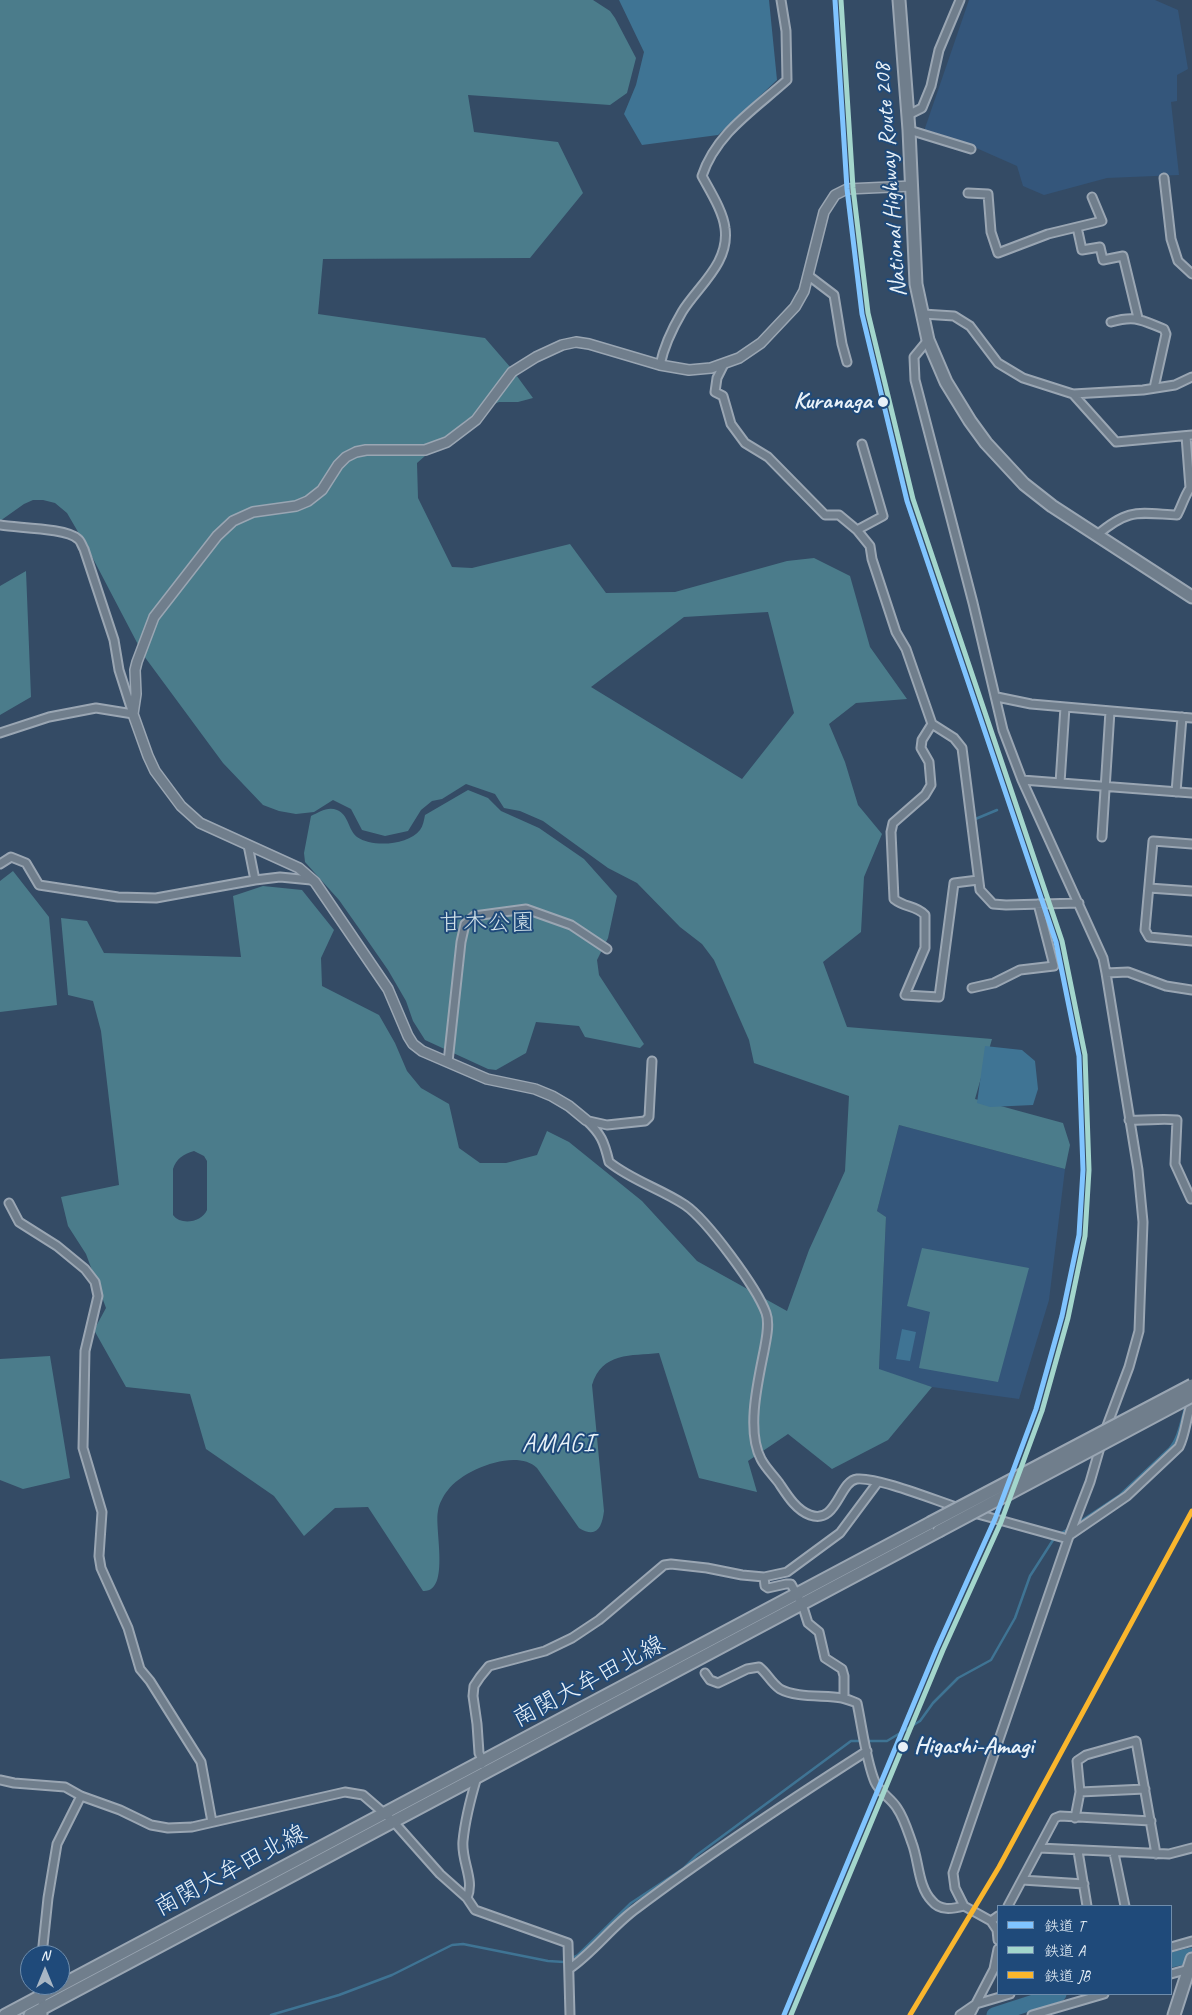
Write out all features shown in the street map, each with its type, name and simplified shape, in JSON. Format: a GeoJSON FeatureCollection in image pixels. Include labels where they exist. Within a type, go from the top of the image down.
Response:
{"type":"FeatureCollection","features":[{"type":"Feature","properties":{"kind":"main road","name":"National Highway Route 208"},"geometry":{"type":"LineString","coordinates":[[900,0],[909,130],[916,284],[928,340],[946,382],[970,421],[1003,462],[1024,484],[1052,506],[1192,597]]}},
{"type":"Feature","properties":{"kind":"main road","name":"南関大牟田北線"},"geometry":{"type":"LineString","coordinates":[[70,1976],[388,1817],[477,1778],[799,1600],[930,1524],[1160,1402],[1192,1383]]}},
{"type":"Feature","properties":{"kind":"main road","name":"南関大牟田北線"},"geometry":{"type":"LineString","coordinates":[[30,2015],[43,2012],[483,1762],[799,1600],[939,1531],[1192,1396]]}},
{"type":"Feature","properties":{"kind":"main road"},"geometry":{"type":"LineString","coordinates":[[1126,1431],[1152,1424],[1192,1404]]}},
{"type":"Feature","properties":{"kind":"main road"},"geometry":{"type":"LineString","coordinates":[[1174,2015],[1191,1965]]}},
{"type":"Feature","properties":{"kind":"main road","name":"南関大牟田北線"},"geometry":{"type":"LineString","coordinates":[[5,2015],[35,1995]]}},
{"type":"Feature","properties":{"kind":"street"},"geometry":{"type":"LineString","coordinates":[[660,366],[664,346],[683,311],[710,276],[725,241],[725,227],[702,176],[707,160],[724,136],[787,80],[786,30],[781,0]]}},
{"type":"Feature","properties":{"kind":"street"},"geometry":{"type":"LineString","coordinates":[[908,115],[922,108],[927,97],[939,50],[960,0]]}},
{"type":"Feature","properties":{"kind":"street"},"geometry":{"type":"LineString","coordinates":[[909,130],[971,149]]}},
{"type":"Feature","properties":{"kind":"street"},"geometry":{"type":"LineString","coordinates":[[1164,178],[1171,239],[1178,261],[1192,274]]}},
{"type":"Feature","properties":{"kind":"street"},"geometry":{"type":"LineString","coordinates":[[133,714],[136,694],[135,670],[154,617],[217,536],[233,521],[253,512],[296,506],[308,501],[322,490],[342,461],[356,452],[366,450],[424,450],[447,442],[476,420],[512,372],[536,357],[562,345],[576,342],[589,344],[660,366],[688,370],[711,368],[739,358],[761,343],[795,307],[804,291],[824,212],[835,195],[847,189],[912,186]]}},
{"type":"Feature","properties":{"kind":"street"},"geometry":{"type":"LineString","coordinates":[[968,193],[988,194],[991,232],[998,253],[1048,234],[1102,221],[1092,197]]}},
{"type":"Feature","properties":{"kind":"street"},"geometry":{"type":"LineString","coordinates":[[1077,227],[1082,250],[1100,247],[1104,260],[1124,256],[1138,318]]}},
{"type":"Feature","properties":{"kind":"street"},"geometry":{"type":"LineString","coordinates":[[808,276],[834,295],[847,362]]}},
{"type":"Feature","properties":{"kind":"street"},"geometry":{"type":"LineString","coordinates":[[923,314],[954,316],[970,326],[998,363],[1023,378],[1073,394],[1175,386],[1192,376]]}},
{"type":"Feature","properties":{"kind":"street"},"geometry":{"type":"LineString","coordinates":[[1111,322],[1138,318],[1164,329],[1166,334],[1154,388]]}},
{"type":"Feature","properties":{"kind":"street"},"geometry":{"type":"LineString","coordinates":[[928,340],[914,357],[915,380],[1004,730],[1022,780],[1103,958],[1138,1170],[1143,1222],[1139,1331],[1129,1367],[1114,1405],[1090,1482],[1069,1537],[953,1873],[955,1888],[964,1906],[991,1921],[997,1930]]}},
{"type":"Feature","properties":{"kind":"street"},"geometry":{"type":"LineString","coordinates":[[724,364],[717,378],[715,392],[723,396],[731,424],[745,443],[768,457],[825,515],[839,515],[857,530],[870,546],[872,559],[896,632],[906,649],[932,724],[954,738],[962,748],[980,890],[993,904],[1079,903]]}},
{"type":"Feature","properties":{"kind":"street"},"geometry":{"type":"LineString","coordinates":[[1073,394],[1116,442],[1189,436],[1190,488],[1183,497],[1181,508],[1177,515],[1132,513],[1114,520],[1097,535]]}},
{"type":"Feature","properties":{"kind":"street"},"geometry":{"type":"LineString","coordinates":[[857,530],[883,516],[862,444]]}},
{"type":"Feature","properties":{"kind":"street"},"geometry":{"type":"LineString","coordinates":[[0,525],[69,534],[78,539],[84,549],[114,640],[119,670],[133,714],[155,771],[181,806],[200,823],[299,868],[315,882],[388,989],[413,1044],[422,1051],[488,1079],[535,1089],[569,1106],[599,1132],[604,1140],[609,1162],[686,1205],[701,1218],[754,1289],[767,1314],[767,1335],[759,1375],[754,1428],[755,1444],[761,1458],[793,1503],[802,1511],[817,1517],[831,1509],[849,1483],[856,1479],[878,1482],[999,1520],[1069,1537],[1127,1496],[1179,1447],[1183,1439],[1186,1416],[1192,1404]]}},
{"type":"Feature","properties":{"kind":"street"},"geometry":{"type":"LineString","coordinates":[[997,697],[1030,704],[1192,718]]}},
{"type":"Feature","properties":{"kind":"street"},"geometry":{"type":"LineString","coordinates":[[1060,783],[1065,707]]}},
{"type":"Feature","properties":{"kind":"street"},"geometry":{"type":"LineString","coordinates":[[0,732],[49,717],[96,708],[133,714]]}},
{"type":"Feature","properties":{"kind":"street"},"geometry":{"type":"LineString","coordinates":[[1102,837],[1110,711]]}},
{"type":"Feature","properties":{"kind":"street"},"geometry":{"type":"LineString","coordinates":[[1176,792],[1182,717]]}},
{"type":"Feature","properties":{"kind":"street"},"geometry":{"type":"LineString","coordinates":[[932,724],[922,740],[921,748],[929,762],[930,785],[926,795],[893,823],[891,832],[894,899],[902,906],[920,909],[925,915],[925,948],[905,995],[939,997],[954,883],[978,880]]}},
{"type":"Feature","properties":{"kind":"street"},"geometry":{"type":"LineString","coordinates":[[1022,780],[1192,793]]}},
{"type":"Feature","properties":{"kind":"street"},"geometry":{"type":"LineString","coordinates":[[1192,844],[1153,841],[1146,930],[1149,936],[1192,941]]}},
{"type":"Feature","properties":{"kind":"street"},"geometry":{"type":"LineString","coordinates":[[248,845],[255,880]]}},
{"type":"Feature","properties":{"kind":"street"},"geometry":{"type":"LineString","coordinates":[[0,864],[11,857],[26,863],[38,885],[118,897],[156,898],[255,880],[280,878],[311,880]]}},
{"type":"Feature","properties":{"kind":"street"},"geometry":{"type":"LineString","coordinates":[[1149,888],[1192,891]]}},
{"type":"Feature","properties":{"kind":"street"},"geometry":{"type":"LineString","coordinates":[[972,988],[994,983],[1020,970],[1054,966],[1038,904]]}},
{"type":"Feature","properties":{"kind":"street"},"geometry":{"type":"LineString","coordinates":[[448,1062],[461,942],[465,924],[474,916],[526,909],[571,925],[607,949]]}},
{"type":"Feature","properties":{"kind":"street"},"geometry":{"type":"LineString","coordinates":[[1106,972],[1128,972],[1166,986],[1192,990]]}},
{"type":"Feature","properties":{"kind":"street"},"geometry":{"type":"LineString","coordinates":[[586,1120],[607,1125],[645,1121],[649,1117],[652,1061]]}},
{"type":"Feature","properties":{"kind":"street"},"geometry":{"type":"LineString","coordinates":[[1129,1120],[1152,1121],[1161,1118],[1177,1120],[1175,1164],[1191,1198]]}},
{"type":"Feature","properties":{"kind":"street"},"geometry":{"type":"LineString","coordinates":[[9,1203],[19,1222],[57,1246],[86,1269],[95,1282],[98,1296],[85,1351],[86,1384],[83,1448],[102,1512],[99,1556],[101,1568],[128,1628],[140,1669],[150,1681],[201,1762],[212,1822]]}},
{"type":"Feature","properties":{"kind":"street"},"geometry":{"type":"LineString","coordinates":[[467,1898],[470,1891],[470,1880],[464,1864],[462,1843],[477,1778],[483,1762],[479,1753],[473,1696],[474,1686],[489,1666],[546,1651],[572,1638],[599,1620],[664,1565],[707,1568],[742,1576],[764,1577],[788,1572],[840,1533],[878,1482]]}},
{"type":"Feature","properties":{"kind":"street"},"geometry":{"type":"LineString","coordinates":[[764,1577],[768,1588],[791,1584],[808,1623],[819,1632],[825,1658],[842,1669],[844,1676],[844,1698]]}},
{"type":"Feature","properties":{"kind":"street"},"geometry":{"type":"LineString","coordinates":[[705,1672],[710,1680],[718,1683],[747,1669],[758,1667],[764,1671],[773,1684],[782,1690],[792,1693],[844,1698],[857,1703],[874,1780],[879,1789],[902,1815],[917,1856],[926,1895],[936,1906],[953,1909],[964,1906]]}},
{"type":"Feature","properties":{"kind":"street"},"geometry":{"type":"LineString","coordinates":[[1075,1818],[1080,1792],[1077,1761],[1086,1755],[1136,1741],[1156,1854]]}},
{"type":"Feature","properties":{"kind":"street"},"geometry":{"type":"LineString","coordinates":[[569,1969],[586,1956],[634,1910],[657,1892],[771,1813],[867,1751]]}},
{"type":"Feature","properties":{"kind":"street"},"geometry":{"type":"LineString","coordinates":[[0,1780],[65,1787],[80,1796],[120,1810],[151,1825],[168,1828],[192,1827],[345,1792],[363,1795],[388,1817],[440,1874],[467,1898],[475,1910],[568,1943],[570,2015]]}},
{"type":"Feature","properties":{"kind":"street"},"geometry":{"type":"LineString","coordinates":[[1080,1792],[1145,1789]]}},
{"type":"Feature","properties":{"kind":"street"},"geometry":{"type":"LineString","coordinates":[[43,1945],[48,1898],[58,1844],[80,1796]]}},
{"type":"Feature","properties":{"kind":"street"},"geometry":{"type":"LineString","coordinates":[[1009,1905],[1055,1818],[1060,1816],[1151,1821]]}},
{"type":"Feature","properties":{"kind":"street"},"geometry":{"type":"LineString","coordinates":[[1039,1848],[1156,1854],[1168,1854],[1192,1848]]}},
{"type":"Feature","properties":{"kind":"street"},"geometry":{"type":"LineString","coordinates":[[1078,1851],[1087,1905]]}},
{"type":"Feature","properties":{"kind":"street"},"geometry":{"type":"LineString","coordinates":[[1114,1853],[1125,1905]]}},
{"type":"Feature","properties":{"kind":"street"},"geometry":{"type":"LineString","coordinates":[[1022,1880],[1084,1884]]}},
{"type":"Feature","properties":{"kind":"street"},"geometry":{"type":"LineString","coordinates":[[991,1921],[997,1917]]}},
{"type":"Feature","properties":{"kind":"street"},"geometry":{"type":"LineString","coordinates":[[1172,1947],[1192,1941]]}},
{"type":"Feature","properties":{"kind":"street"},"geometry":{"type":"LineString","coordinates":[[973,2010],[994,1968],[997,1954]]}},
{"type":"Feature","properties":{"kind":"street"},"geometry":{"type":"LineString","coordinates":[[1172,1974],[1191,1965]]}},
{"type":"Feature","properties":{"kind":"street"},"geometry":{"type":"LineString","coordinates":[[42,1995],[43,2012]]}},
{"type":"Feature","properties":{"kind":"street"},"geometry":{"type":"LineString","coordinates":[[960,2015],[1008,1995]]}},
{"type":"Feature","properties":{"kind":"street"},"geometry":{"type":"LineString","coordinates":[[1032,2015],[1101,1995]]}},
{"type":"Feature","properties":{"kind":"shaded area"},"geometry":{"type":"Polygon","coordinates":[[[619,0],[769,0],[777,80],[718,135],[642,145],[624,114],[636,85],[644,52],[619,0]]]}},
{"type":"Feature","properties":{"kind":"shaded area"},"geometry":{"type":"Polygon","coordinates":[[[969,0],[1155,0],[1178,10],[1188,69],[1177,75],[1177,101],[1171,102],[1179,175],[1107,178],[1044,195],[1023,186],[1017,166],[974,147],[924,131],[969,0]]]}},
{"type":"Feature","properties":{"kind":"shaded area"},"geometry":{"type":"Polygon","coordinates":[[[985,1046],[1022,1050],[1035,1061],[1038,1089],[1033,1105],[990,1107],[977,1103],[985,1046]]]}},
{"type":"Feature","properties":{"kind":"shaded area"},"geometry":{"type":"Polygon","coordinates":[[[899,1125],[1065,1169],[1049,1300],[1019,1399],[932,1387],[879,1370],[886,1217],[877,1211],[899,1125]]]}},
{"type":"Feature","properties":{"kind":"shaded area"},"geometry":{"type":"Polygon","coordinates":[[[902,1329],[916,1332],[910,1361],[896,1359],[902,1329]]]}},
{"type":"Feature","properties":{"kind":"green space"},"geometry":{"type":"Polygon","coordinates":[[[0,0],[593,0],[610,11],[636,58],[627,93],[610,105],[468,95],[474,132],[558,142],[583,193],[530,258],[323,259],[318,314],[485,338],[511,368],[533,398],[518,402],[499,402],[487,407],[465,421],[417,463],[418,498],[452,567],[472,568],[570,544],[606,593],[675,592],[787,561],[814,558],[850,576],[870,647],[907,699],[856,703],[829,724],[845,762],[858,805],[882,834],[864,877],[861,932],[823,962],[847,1027],[992,1039],[975,1099],[1063,1123],[1070,1145],[1065,1169],[899,1125],[877,1211],[886,1217],[879,1369],[932,1387],[888,1440],[832,1469],[788,1434],[748,1461],[757,1492],[699,1478],[659,1353],[619,1358],[603,1366],[592,1385],[604,1511],[598,1530],[590,1532],[579,1528],[537,1468],[528,1462],[516,1460],[490,1464],[465,1475],[455,1482],[443,1497],[437,1519],[440,1558],[437,1582],[432,1589],[423,1591],[368,1507],[335,1508],[304,1536],[274,1496],[206,1449],[190,1394],[126,1387],[94,1330],[106,1308],[86,1254],[68,1226],[61,1197],[119,1185],[101,1031],[93,1001],[68,995],[61,918],[87,921],[104,953],[241,957],[233,896],[263,886],[302,890],[334,930],[321,958],[322,986],[379,1015],[395,1043],[407,1071],[421,1088],[449,1104],[459,1148],[480,1163],[506,1163],[537,1155],[547,1131],[569,1142],[642,1201],[697,1261],[787,1311],[809,1250],[845,1171],[849,1096],[754,1063],[749,1040],[714,960],[702,944],[680,927],[637,883],[608,868],[543,821],[520,811],[504,808],[495,794],[466,784],[442,799],[432,801],[421,810],[408,831],[385,836],[362,830],[351,809],[333,800],[314,812],[296,814],[279,811],[263,805],[223,763],[144,656],[67,513],[55,503],[33,500],[0,521],[0,0]],[[768,612],[684,617],[591,687],[742,779],[794,713],[768,612]],[[194,1151],[180,1157],[173,1169],[173,1215],[181,1221],[196,1220],[207,1210],[207,1161],[204,1156],[194,1151]]]}},
{"type":"Feature","properties":{"kind":"green space"},"geometry":{"type":"Polygon","coordinates":[[[26,571],[31,697],[0,715],[0,586],[26,571]]]}},
{"type":"Feature","properties":{"kind":"green space","name":"甘木公園"},"geometry":{"type":"Polygon","coordinates":[[[468,790],[488,798],[501,811],[539,828],[584,859],[617,896],[608,938],[597,960],[599,975],[644,1044],[640,1048],[585,1037],[579,1026],[536,1022],[526,1053],[496,1070],[488,1069],[425,1040],[413,1021],[406,1001],[388,970],[339,900],[305,862],[304,853],[311,816],[320,811],[334,809],[341,812],[354,834],[364,840],[381,844],[399,842],[415,835],[421,828],[425,815],[468,790]]]}},
{"type":"Feature","properties":{"kind":"green space"},"geometry":{"type":"Polygon","coordinates":[[[13,871],[49,917],[57,1005],[0,1012],[0,881],[13,871]]]}},
{"type":"Feature","properties":{"kind":"green space"},"geometry":{"type":"Polygon","coordinates":[[[922,1248],[1029,1268],[998,1382],[919,1368],[930,1312],[907,1306],[922,1248]]]}},
{"type":"Feature","properties":{"kind":"green space"},"geometry":{"type":"Polygon","coordinates":[[[50,1356],[70,1478],[23,1489],[0,1480],[0,1359],[50,1356]]]}},
{"type":"Feature","properties":{"kind":"waterway"},"geometry":{"type":"LineString","coordinates":[[973,820],[997,810]]}},
{"type":"Feature","properties":{"kind":"waterway"},"geometry":{"type":"LineString","coordinates":[[1075,1525],[1120,1495],[1169,1449],[1178,1433],[1187,1403]]}},
{"type":"Feature","properties":{"kind":"waterway"},"geometry":{"type":"LineString","coordinates":[[1060,1534],[1070,1528]]}},
{"type":"Feature","properties":{"kind":"waterway"},"geometry":{"type":"LineString","coordinates":[[271,2015],[339,1995],[392,1975],[452,1945],[463,1944],[548,1961],[564,1962],[578,1955],[631,1903],[684,1868],[697,1855],[851,1741],[887,1741],[920,1721],[933,1703],[958,1678],[991,1660],[1015,1618],[1030,1576],[1055,1537]]}},
{"type":"Feature","properties":{"kind":"waterway"},"geometry":{"type":"LineString","coordinates":[[1172,1960],[1192,1955]]}},
{"type":"Feature","properties":{"kind":"waterway"},"geometry":{"type":"LineString","coordinates":[[994,2015],[1056,1995]]}},
{"type":"Feature","properties":{"kind":"rail line","name":"T"},"geometry":{"type":"LineString","coordinates":[[784,2015],[937,1648],[995,1519],[1036,1409],[1062,1316],[1079,1235],[1083,1170],[1079,1056],[1056,942],[907,501],[862,314],[847,189],[835,0]]}},
{"type":"Feature","properties":{"kind":"rail line","name":"A"},"geometry":{"type":"LineString","coordinates":[[791,2015],[943,1650],[1001,1522],[1042,1411],[1068,1318],[1085,1236],[1089,1170],[1085,1055],[1062,941],[913,499],[868,313],[853,188],[841,0]]}},
{"type":"Feature","properties":{"kind":"rail line","name":"JB"},"geometry":{"type":"LineString","coordinates":[[910,2015],[999,1867],[1192,1511]]}},
{"type":"Feature","properties":{"kind":"place","name":"Kuranaga"},"geometry":{"type":"Point","coordinates":[883,402]}},
{"type":"Feature","properties":{"kind":"place","name":"Higashi-Amagi"},"geometry":{"type":"Point","coordinates":[903,1747]}},
{"type":"Feature","properties":{"kind":"district","name":"AMAGI"},"geometry":{"type":"Point","coordinates":[558,1444]}}]}
